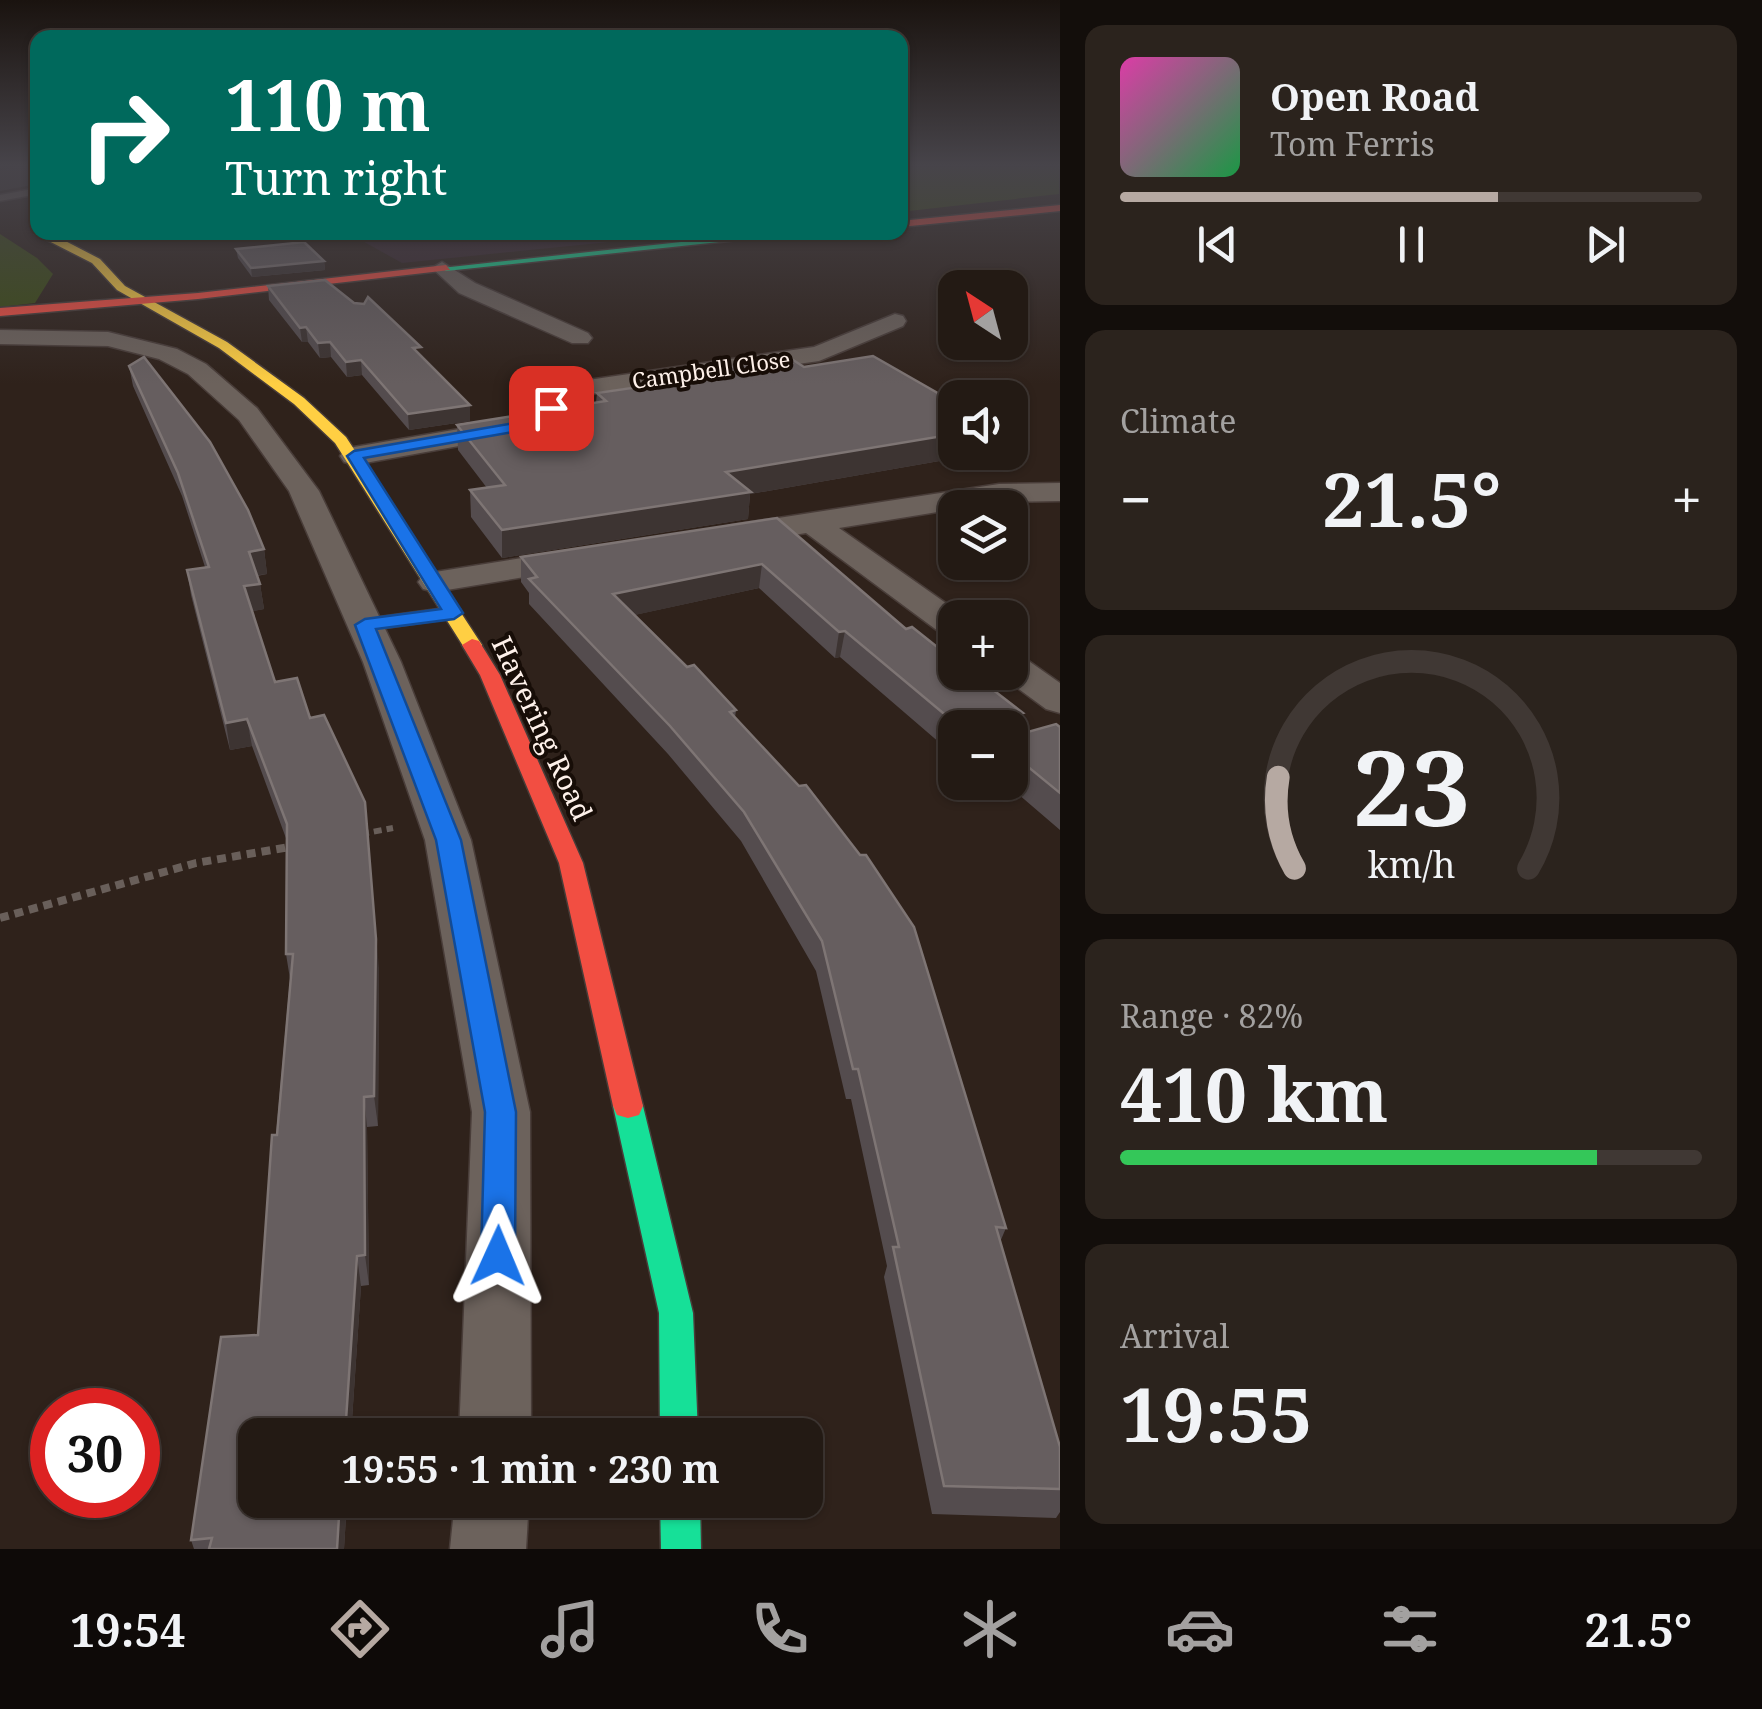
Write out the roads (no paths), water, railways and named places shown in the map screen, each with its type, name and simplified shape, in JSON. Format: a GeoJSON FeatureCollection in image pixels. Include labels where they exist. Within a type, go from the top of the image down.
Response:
{"type":"FeatureCollection","features":[{"type":"Feature","properties":{"kind":"main road","name":"Havering Road"},"geometry":{"type":"LineString","coordinates":[[54,240],[96,261],[141,300],[223,345],[299,401],[354,456],[490,675],[571,863],[676,1313],[679,1418]]}},
{"type":"Feature","properties":{"kind":"main road"},"geometry":{"type":"LineString","coordinates":[[6,320],[141,300],[327,285],[442,268],[727,240]]}},
{"type":"Feature","properties":{"kind":"main road"},"geometry":{"type":"LineString","coordinates":[[6,320],[112,278]]}},
{"type":"Feature","properties":{"kind":"main road"},"geometry":{"type":"LineString","coordinates":[[681,1518],[682,1549]]}},
{"type":"Feature","properties":{"kind":"street"},"geometry":{"type":"LineString","coordinates":[[442,268],[467,288],[580,338]]}},
{"type":"Feature","properties":{"kind":"street"},"geometry":{"type":"LineString","coordinates":[[6,320],[68,336],[122,342],[168,354],[197,369],[248,414],[304,491],[365,625],[448,840],[500,1112],[495,1418]]}},
{"type":"Feature","properties":{"kind":"street","name":"Campbell Close"},"geometry":{"type":"LineString","coordinates":[[354,456],[524,426],[577,391],[597,385],[791,365],[889,330]]}},
{"type":"Feature","properties":{"kind":"street"},"geometry":{"type":"LineString","coordinates":[[698,540],[999,493],[1060,492]]}},
{"type":"Feature","properties":{"kind":"street"},"geometry":{"type":"LineString","coordinates":[[811,522],[938,614]]}},
{"type":"Feature","properties":{"kind":"street"},"geometry":{"type":"LineString","coordinates":[[435,582],[605,555]]}},
{"type":"Feature","properties":{"kind":"street"},"geometry":{"type":"LineString","coordinates":[[1028,678],[1060,700]]}},
{"type":"Feature","properties":{"kind":"street"},"geometry":{"type":"LineString","coordinates":[[488,1549],[491,1518]]}},
{"type":"Feature","properties":{"kind":"lane"},"geometry":{"type":"LineString","coordinates":[[365,625],[454,613]]}}]}
